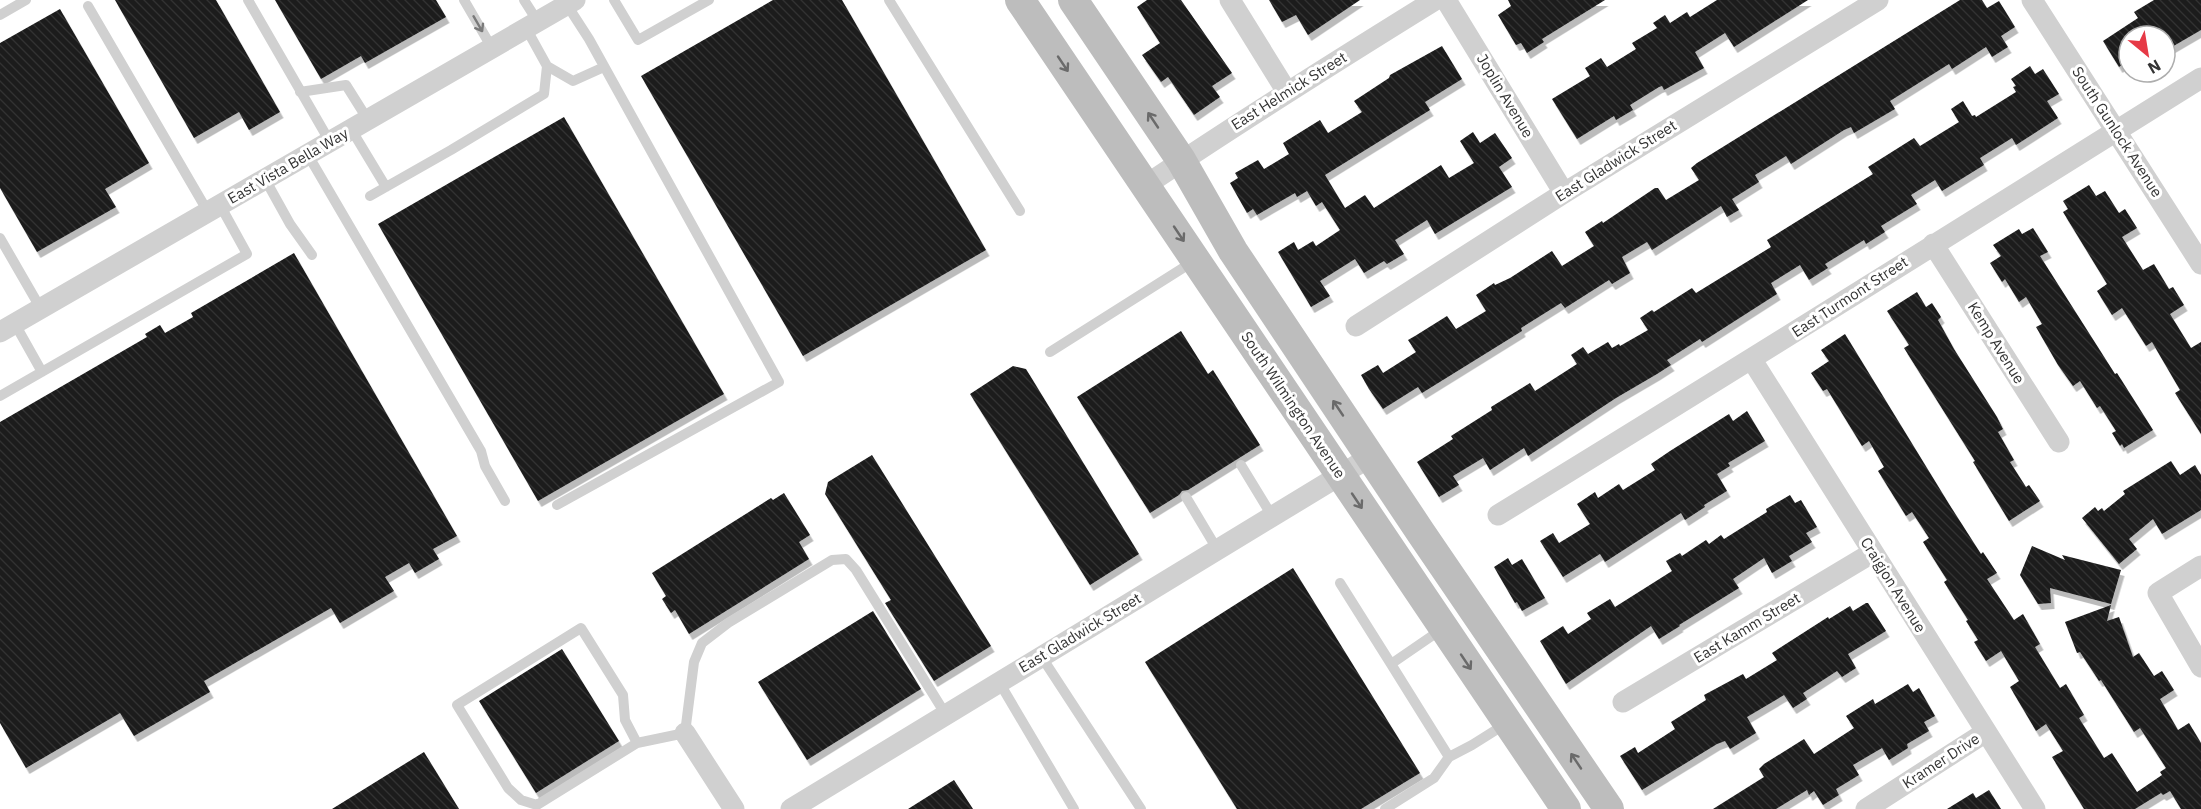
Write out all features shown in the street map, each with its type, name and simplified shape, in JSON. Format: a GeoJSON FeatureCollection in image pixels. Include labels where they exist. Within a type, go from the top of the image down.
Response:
{"type":"FeatureCollection","features":[{"type":"Feature","properties":{"kind":"main road","name":"South Wilmington Avenue"},"geometry":{"type":"LineString","coordinates":[[1020,0],[1566,809]]}},
{"type":"Feature","properties":{"kind":"main road"},"geometry":{"type":"LineString","coordinates":[[1073,0],[1181,160],[1233,251],[1609,809]]}},
{"type":"Feature","properties":{"kind":"street"},"geometry":{"type":"LineString","coordinates":[[1230,0],[1287,92]]}},
{"type":"Feature","properties":{"kind":"street","name":"East Helmick Street"},"geometry":{"type":"LineString","coordinates":[[1146,185],[1287,92],[1435,0]]}},
{"type":"Feature","properties":{"kind":"street","name":"Joplin Avenue"},"geometry":{"type":"LineString","coordinates":[[1446,0],[1564,193]]}},
{"type":"Feature","properties":{"kind":"street","name":"East Gladwick Street"},"geometry":{"type":"LineString","coordinates":[[1356,326],[1564,193],[1878,0]]}},
{"type":"Feature","properties":{"kind":"street","name":"South Gunlock Avenue"},"geometry":{"type":"LineString","coordinates":[[2032,0],[2201,264]]}},
{"type":"Feature","properties":{"kind":"street","name":"East Vista Bella Way"},"geometry":{"type":"LineString","coordinates":[[8,328],[571,3]]}},
{"type":"Feature","properties":{"kind":"street","name":"East Turmont Street"},"geometry":{"type":"LineString","coordinates":[[1498,515],[1752,360],[1933,244],[2201,78]]}},
{"type":"Feature","properties":{"kind":"street","name":"Kemp Avenue"},"geometry":{"type":"LineString","coordinates":[[1933,244],[2059,442]]}},
{"type":"Feature","properties":{"kind":"street","name":"Craigjon Avenue"},"geometry":{"type":"LineString","coordinates":[[1752,360],[2035,809]]}},
{"type":"Feature","properties":{"kind":"street","name":"East Gladwick Street"},"geometry":{"type":"LineString","coordinates":[[796,807],[1370,456]]}},
{"type":"Feature","properties":{"kind":"street","name":"East Kamm Street"},"geometry":{"type":"LineString","coordinates":[[1623,702],[1872,553]]}},
{"type":"Feature","properties":{"kind":"street"},"geometry":{"type":"LineString","coordinates":[[2201,566],[2158,592],[2201,667]]}},
{"type":"Feature","properties":{"kind":"street","name":"Kramer Drive"},"geometry":{"type":"LineString","coordinates":[[1866,809],[1986,732]]}},
{"type":"Feature","properties":{"kind":"street"},"geometry":{"type":"LineString","coordinates":[[685,734],[734,809]]}},
{"type":"Feature","properties":{"kind":"lane"},"geometry":{"type":"LineString","coordinates":[[0,15],[26,0]]}},
{"type":"Feature","properties":{"kind":"lane"},"geometry":{"type":"LineString","coordinates":[[248,0],[330,141]]}},
{"type":"Feature","properties":{"kind":"lane"},"geometry":{"type":"LineString","coordinates":[[464,0],[492,48]]}},
{"type":"Feature","properties":{"kind":"lane"},"geometry":{"type":"LineString","coordinates":[[370,196],[544,94],[547,66],[524,0]]}},
{"type":"Feature","properties":{"kind":"lane"},"geometry":{"type":"LineString","coordinates":[[614,0],[638,40],[709,0]]}},
{"type":"Feature","properties":{"kind":"lane"},"geometry":{"type":"LineString","coordinates":[[889,0],[1020,211]]}},
{"type":"Feature","properties":{"kind":"lane"},"geometry":{"type":"LineString","coordinates":[[557,505],[779,382],[604,67],[571,3]]}},
{"type":"Feature","properties":{"kind":"lane"},"geometry":{"type":"LineString","coordinates":[[0,396],[247,254],[214,209],[88,6]]}},
{"type":"Feature","properties":{"kind":"lane"},"geometry":{"type":"LineString","coordinates":[[547,66],[573,81],[604,67]]}},
{"type":"Feature","properties":{"kind":"lane"},"geometry":{"type":"LineString","coordinates":[[300,92],[346,85],[386,187]]}},
{"type":"Feature","properties":{"kind":"lane"},"geometry":{"type":"LineString","coordinates":[[308,154],[481,451],[484,466],[506,501]]}},
{"type":"Feature","properties":{"kind":"lane"},"geometry":{"type":"LineString","coordinates":[[266,179],[290,224],[312,255]]}},
{"type":"Feature","properties":{"kind":"lane"},"geometry":{"type":"LineString","coordinates":[[0,238],[41,309]]}},
{"type":"Feature","properties":{"kind":"lane"},"geometry":{"type":"LineString","coordinates":[[1050,352],[1196,260]]}},
{"type":"Feature","properties":{"kind":"lane"},"geometry":{"type":"LineString","coordinates":[[8,328],[42,372]]}},
{"type":"Feature","properties":{"kind":"lane"},"geometry":{"type":"LineString","coordinates":[[1241,465],[1272,516]]}},
{"type":"Feature","properties":{"kind":"lane"},"geometry":{"type":"LineString","coordinates":[[1186,497],[1217,549]]}},
{"type":"Feature","properties":{"kind":"lane"},"geometry":{"type":"LineString","coordinates":[[637,743],[625,720],[623,695],[581,628],[457,705],[508,788],[521,800],[537,805],[637,743],[685,734],[694,662],[702,642],[728,623],[832,560],[846,559],[856,570],[946,714]]}},
{"type":"Feature","properties":{"kind":"lane"},"geometry":{"type":"LineString","coordinates":[[1340,583],[1449,757]]}},
{"type":"Feature","properties":{"kind":"lane"},"geometry":{"type":"LineString","coordinates":[[1391,664],[1443,628]]}},
{"type":"Feature","properties":{"kind":"lane"},"geometry":{"type":"LineString","coordinates":[[1041,656],[1141,809]]}},
{"type":"Feature","properties":{"kind":"lane"},"geometry":{"type":"LineString","coordinates":[[999,682],[1074,809]]}},
{"type":"Feature","properties":{"kind":"lane"},"geometry":{"type":"LineString","coordinates":[[1385,809],[1434,778],[1449,757],[1507,723]]}},
{"type":"Feature","properties":{"kind":"building"},"geometry":{"type":"Polygon","coordinates":[[[115,0],[216,0],[280,112],[249,130],[239,112],[194,138],[115,0]]]}},
{"type":"Feature","properties":{"kind":"building"},"geometry":{"type":"Polygon","coordinates":[[[275,0],[436,0],[446,17],[365,63],[361,56],[321,79],[275,0]]]}},
{"type":"Feature","properties":{"kind":"building"},"geometry":{"type":"Polygon","coordinates":[[[773,0],[842,0],[986,250],[803,356],[641,76],[773,0]]]}},
{"type":"Feature","properties":{"kind":"building"},"geometry":{"type":"Polygon","coordinates":[[[1147,0],[1181,0],[1232,73],[1212,86],[1220,97],[1194,115],[1168,77],[1161,82],[1142,55],[1160,43],[1137,7],[1147,0]]]}},
{"type":"Feature","properties":{"kind":"building"},"geometry":{"type":"Polygon","coordinates":[[[1269,0],[1360,0],[1308,35],[1296,15],[1282,22],[1269,0]]]}},
{"type":"Feature","properties":{"kind":"building"},"geometry":{"type":"Polygon","coordinates":[[[1508,0],[1605,0],[1542,39],[1544,42],[1527,53],[1521,43],[1516,45],[1498,15],[1511,6],[1508,0]]]}},
{"type":"Feature","properties":{"kind":"building"},"geometry":{"type":"Polygon","coordinates":[[[1717,0],[1808,0],[1734,47],[1725,33],[1695,52],[1704,68],[1664,90],[1662,86],[1659,87],[1630,105],[1633,110],[1616,120],[1614,116],[1577,139],[1552,99],[1590,76],[1585,68],[1601,58],[1607,67],[1636,49],[1632,43],[1657,28],[1653,23],[1665,15],[1670,23],[1687,12],[1690,17],[1717,0]]]}},
{"type":"Feature","properties":{"kind":"building"},"geometry":{"type":"Polygon","coordinates":[[[1960,0],[1982,0],[1987,8],[1999,1],[2015,27],[2001,36],[2008,47],[1992,57],[1986,47],[1952,69],[1949,64],[1890,101],[1895,109],[1854,133],[1851,127],[1844,130],[1791,164],[1786,156],[1755,175],[1759,182],[1732,199],[1739,210],[1727,217],[1721,206],[1652,250],[1647,242],[1622,257],[1630,273],[1612,284],[1609,280],[1565,308],[1561,303],[1521,328],[1522,331],[1422,393],[1418,387],[1383,409],[1369,389],[1361,375],[1378,365],[1383,373],[1416,352],[1408,340],[1447,316],[1456,329],[1486,311],[1476,295],[1494,283],[1495,285],[1510,278],[1552,251],[1562,266],[1594,246],[1585,232],[1602,221],[1603,223],[1655,188],[1658,188],[1666,200],[1699,180],[1691,168],[1697,163],[1960,0]]]}},
{"type":"Feature","properties":{"kind":"building"},"geometry":{"type":"Polygon","coordinates":[[[2154,0],[2201,0],[2201,30],[2177,44],[2177,24],[2129,24],[2138,18],[2134,12],[2154,0]]]}},
{"type":"Feature","properties":{"kind":"building"},"geometry":{"type":"Polygon","coordinates":[[[60,9],[149,163],[105,189],[116,207],[37,252],[0,188],[0,43],[60,9]]]}},
{"type":"Feature","properties":{"kind":"building"},"geometry":{"type":"Polygon","coordinates":[[[2117,32],[2117,64],[2103,41],[2117,32]]]}},
{"type":"Feature","properties":{"kind":"building"},"geometry":{"type":"Polygon","coordinates":[[[1442,46],[1462,79],[1425,102],[1430,110],[1325,175],[1345,208],[1365,195],[1374,208],[1441,165],[1449,178],[1474,163],[1460,141],[1473,132],[1480,143],[1495,133],[1512,158],[1499,167],[1512,187],[1435,234],[1427,220],[1395,240],[1404,254],[1387,264],[1384,261],[1364,273],[1355,259],[1320,281],[1330,296],[1311,307],[1278,252],[1294,242],[1298,250],[1313,241],[1316,246],[1340,230],[1322,202],[1316,206],[1307,191],[1297,197],[1295,193],[1257,215],[1253,209],[1247,213],[1230,183],[1238,178],[1235,173],[1258,160],[1264,169],[1289,154],[1283,143],[1320,120],[1328,133],[1362,112],[1354,101],[1389,78],[1390,75],[1442,46]]]}},
{"type":"Feature","properties":{"kind":"building"},"geometry":{"type":"Polygon","coordinates":[[[2030,66],[2035,74],[2043,69],[2059,94],[2047,101],[2058,118],[2016,145],[2012,138],[1980,158],[1984,165],[1942,191],[1935,180],[1911,195],[1917,204],[1881,226],[1885,232],[1866,244],[1864,240],[1825,264],[1828,268],[1809,280],[1800,265],[1771,283],[1777,294],[1702,342],[1700,339],[1667,360],[1671,365],[1528,456],[1524,448],[1490,470],[1483,458],[1453,476],[1459,485],[1439,497],[1417,462],[1453,439],[1451,436],[1530,383],[1535,391],[1577,364],[1571,355],[1583,347],[1588,354],[1608,342],[1612,348],[1619,344],[1620,346],[1648,330],[1640,318],[1692,288],[1696,293],[1771,247],[1767,240],[1873,174],[1868,167],[1914,138],[1920,146],[1959,122],[1951,109],[1963,101],[1972,116],[1976,117],[2016,92],[2013,87],[2016,86],[2011,79],[2030,66]]]}},
{"type":"Feature","properties":{"kind":"building"},"geometry":{"type":"Polygon","coordinates":[[[564,117],[724,394],[538,501],[378,224],[564,117]]]}},
{"type":"Feature","properties":{"kind":"building"},"geometry":{"type":"Polygon","coordinates":[[[2089,185],[2096,196],[2105,191],[2119,213],[2125,209],[2137,228],[2122,237],[2143,270],[2154,264],[2169,289],[2173,287],[2184,305],[2170,314],[2191,348],[2201,342],[2201,434],[2175,393],[2180,390],[2152,342],[2146,346],[2122,308],[2112,315],[2097,291],[2107,284],[2063,212],[2068,209],[2063,201],[2089,185]]]}},
{"type":"Feature","properties":{"kind":"building"},"geometry":{"type":"Polygon","coordinates":[[[2033,228],[2048,252],[2040,256],[2153,430],[2124,448],[2122,444],[2120,446],[2112,433],[2116,431],[2100,406],[2097,408],[2080,381],[2073,386],[2058,365],[2036,327],[2042,324],[2026,297],[2019,302],[2005,279],[2002,282],[1990,263],[2001,256],[1993,245],[2019,229],[2022,234],[2033,228]]]}},
{"type":"Feature","properties":{"kind":"building"},"geometry":{"type":"Polygon","coordinates":[[[294,253],[457,536],[433,549],[439,559],[415,573],[409,563],[385,577],[394,591],[340,623],[331,608],[204,681],[210,692],[134,736],[120,713],[26,768],[0,723],[0,422],[147,337],[145,334],[160,325],[165,333],[193,317],[191,313],[294,253]]]}},
{"type":"Feature","properties":{"kind":"building"},"geometry":{"type":"Polygon","coordinates":[[[1917,292],[1926,307],[1932,303],[1941,317],[1938,320],[1954,349],[2003,429],[1998,432],[2014,460],[2010,462],[2026,487],[2029,485],[2040,501],[2009,521],[1973,462],[1975,461],[1904,348],[1909,345],[1887,311],[1917,292]]]}},
{"type":"Feature","properties":{"kind":"building"},"geometry":{"type":"Polygon","coordinates":[[[1181,331],[1208,374],[1213,370],[1260,445],[1188,490],[1182,491],[1150,513],[1077,397],[1181,331]]]}},
{"type":"Feature","properties":{"kind":"building"},"geometry":{"type":"Polygon","coordinates":[[[1845,334],[1949,504],[1981,554],[1983,552],[1997,573],[1987,579],[2014,620],[2023,614],[2040,644],[2035,647],[2060,688],[2066,684],[2084,715],[2079,718],[2104,758],[2112,753],[2137,792],[2162,775],[2160,772],[2166,768],[2140,728],[2134,732],[2101,680],[2099,681],[2080,652],[2077,653],[2065,622],[2111,605],[2107,621],[2119,617],[2133,657],[2139,653],[2154,676],[2162,671],[2174,690],[2160,699],[2178,730],[2189,723],[2201,743],[2201,809],[2181,809],[2170,791],[2163,795],[2161,793],[2135,809],[2084,809],[2052,757],[2063,751],[2046,724],[2036,731],[2010,687],[2019,681],[2001,651],[1986,661],[1974,642],[1978,640],[1966,621],[1968,620],[1944,582],[1947,580],[1923,542],[1929,538],[1912,512],[1906,516],[1878,471],[1884,467],[1869,441],[1862,446],[1827,389],[1823,391],[1811,373],[1829,361],[1821,350],[1845,334]]]}},
{"type":"Feature","properties":{"kind":"building"},"geometry":{"type":"Polygon","coordinates":[[[1013,366],[1026,369],[1139,554],[1090,585],[970,394],[1013,366]]]}},
{"type":"Feature","properties":{"kind":"building"},"geometry":{"type":"Polygon","coordinates":[[[1747,411],[1765,441],[1728,463],[1730,466],[1717,474],[1727,491],[1685,520],[1681,513],[1605,562],[1600,554],[1563,577],[1540,541],[1553,533],[1559,543],[1590,524],[1577,504],[1595,492],[1598,498],[1619,484],[1623,490],[1655,470],[1651,464],[1670,451],[1729,414],[1733,421],[1747,411]]]}},
{"type":"Feature","properties":{"kind":"building"},"geometry":{"type":"Polygon","coordinates":[[[872,455],[991,646],[934,681],[885,603],[891,600],[825,494],[828,482],[872,455]]]}},
{"type":"Feature","properties":{"kind":"building"},"geometry":{"type":"Polygon","coordinates":[[[2171,461],[2180,475],[2195,465],[2201,475],[2201,510],[2162,534],[2153,519],[2129,539],[2137,549],[2119,564],[2082,518],[2095,507],[2098,511],[2102,508],[2104,511],[2125,494],[2123,491],[2171,461]]]}},
{"type":"Feature","properties":{"kind":"building"},"geometry":{"type":"Polygon","coordinates":[[[784,493],[810,535],[799,542],[809,559],[689,634],[675,610],[671,613],[662,599],[666,596],[652,573],[771,498],[773,500],[784,493]]]}},
{"type":"Feature","properties":{"kind":"building"},"geometry":{"type":"Polygon","coordinates":[[[1790,495],[1795,503],[1801,500],[1817,527],[1806,533],[1812,542],[1789,556],[1792,561],[1772,573],[1764,558],[1733,579],[1739,588],[1680,626],[1659,639],[1651,626],[1566,684],[1540,641],[1563,626],[1568,634],[1591,619],[1587,613],[1610,599],[1615,607],[1672,571],[1666,561],[1680,553],[1682,556],[1706,540],[1709,544],[1721,535],[1724,539],[1790,495]]]}},
{"type":"Feature","properties":{"kind":"building"},"geometry":{"type":"Polygon","coordinates":[[[2032,546],[2065,560],[2062,555],[2121,570],[2111,604],[2050,588],[2051,603],[2038,604],[2020,575],[2032,546]]]}},
{"type":"Feature","properties":{"kind":"building"},"geometry":{"type":"Polygon","coordinates":[[[1508,558],[1512,565],[1522,559],[1545,598],[1522,611],[1494,567],[1508,558]]]}},
{"type":"Feature","properties":{"kind":"building"},"geometry":{"type":"Polygon","coordinates":[[[1293,568],[1420,773],[1361,809],[1237,809],[1145,662],[1293,568]]]}},
{"type":"Feature","properties":{"kind":"building"},"geometry":{"type":"Polygon","coordinates":[[[1866,603],[1886,631],[1848,654],[1856,668],[1842,677],[1837,671],[1803,693],[1807,699],[1793,708],[1784,695],[1747,717],[1756,733],[1730,749],[1725,741],[1717,744],[1642,790],[1620,756],[1635,747],[1638,753],[1675,729],[1671,722],[1706,700],[1704,695],[1743,674],[1746,679],[1777,660],[1772,653],[1828,617],[1829,619],[1850,606],[1853,611],[1866,603]]]}},
{"type":"Feature","properties":{"kind":"building"},"geometry":{"type":"Polygon","coordinates":[[[873,611],[921,689],[807,760],[758,682],[873,611]]]}},
{"type":"Feature","properties":{"kind":"building"},"geometry":{"type":"Polygon","coordinates":[[[562,649],[619,741],[536,793],[479,701],[562,649]]]}},
{"type":"Feature","properties":{"kind":"building"},"geometry":{"type":"Polygon","coordinates":[[[1908,684],[1913,692],[1919,688],[1935,716],[1924,722],[1929,731],[1907,744],[1908,748],[1889,760],[1882,748],[1853,765],[1859,775],[1836,789],[1839,795],[1823,805],[1814,791],[1809,795],[1807,790],[1776,809],[1713,809],[1764,777],[1759,769],[1764,764],[1804,739],[1814,754],[1854,728],[1846,716],[1873,699],[1875,704],[1908,684]]]}},
{"type":"Feature","properties":{"kind":"building"},"geometry":{"type":"Polygon","coordinates":[[[424,752],[459,809],[332,809],[424,752]]]}},
{"type":"Feature","properties":{"kind":"building"},"geometry":{"type":"Polygon","coordinates":[[[954,780],[973,809],[908,809],[954,780]]]}},
{"type":"Feature","properties":{"kind":"building"},"geometry":{"type":"Polygon","coordinates":[[[1989,790],[2001,809],[1947,809],[1973,793],[1976,798],[1989,790]]]}}]}
